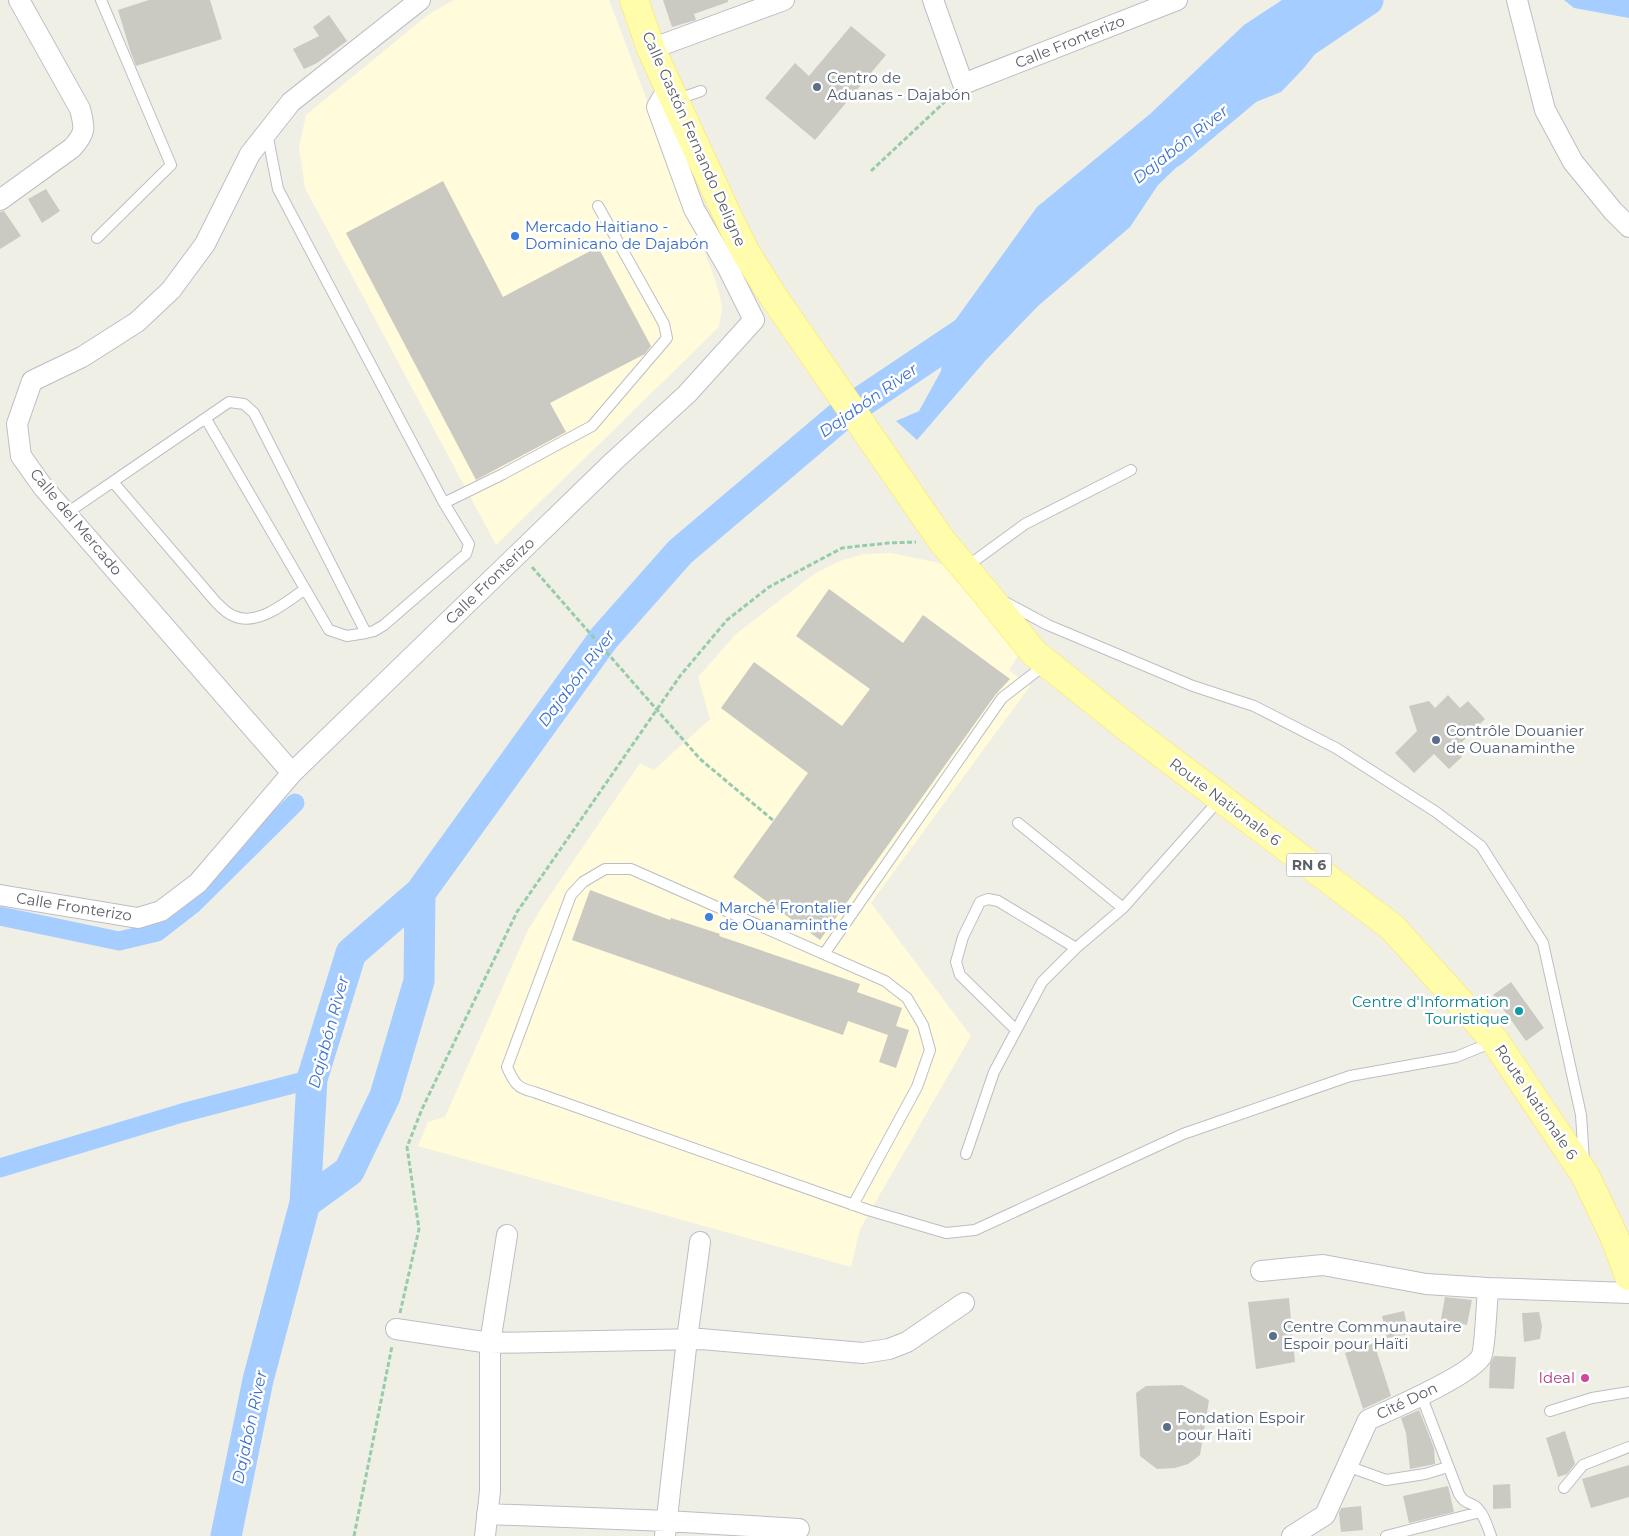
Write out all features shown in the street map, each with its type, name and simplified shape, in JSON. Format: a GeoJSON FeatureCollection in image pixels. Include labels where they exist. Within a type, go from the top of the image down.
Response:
{"type":"FeatureCollection","features":[{"type":"Feature","properties":{"kind":"main road","name":"Calle Gastón Fernando Deligne"},"geometry":{"type":"LineString","coordinates":[[634,0],[651,49],[746,253],[922,511]]}},
{"type":"Feature","properties":{"kind":"main road","name":"Route Nationale 6"},"geometry":{"type":"LineString","coordinates":[[922,511],[942,541],[1034,653],[1046,664],[1392,927],[1495,1041],[1585,1175],[1614,1236],[1629,1276]]}},
{"type":"Feature","properties":{"kind":"street"},"geometry":{"type":"LineString","coordinates":[[0,200],[72,148],[84,132],[84,122],[80,109],[19,0]]}},
{"type":"Feature","properties":{"kind":"street","name":"Calle del Mercado"},"geometry":{"type":"LineString","coordinates":[[292,773],[43,487],[21,456],[17,424],[32,381],[82,357],[138,322],[171,290],[205,244],[250,154],[291,102],[420,0]]}},
{"type":"Feature","properties":{"kind":"street"},"geometry":{"type":"LineString","coordinates":[[651,49],[784,0]]}},
{"type":"Feature","properties":{"kind":"street"},"geometry":{"type":"LineString","coordinates":[[933,0],[963,84]]}},
{"type":"Feature","properties":{"kind":"street","name":"Calle Fronterizo"},"geometry":{"type":"LineString","coordinates":[[963,84],[1177,0]]}},
{"type":"Feature","properties":{"kind":"street"},"geometry":{"type":"LineString","coordinates":[[1517,0],[1545,110],[1573,162],[1613,211],[1629,227]]}},
{"type":"Feature","properties":{"kind":"street","name":"Calle Fronterizo"},"geometry":{"type":"LineString","coordinates":[[0,896],[138,918],[161,911],[198,883],[292,773],[614,461],[687,394],[754,320],[728,268],[694,209],[687,190],[657,107],[672,94]]}},
{"type":"Feature","properties":{"kind":"street"},"geometry":{"type":"LineString","coordinates":[[485,1536],[490,1491],[490,1343],[507,1235]]}},
{"type":"Feature","properties":{"kind":"street"},"geometry":{"type":"LineString","coordinates":[[666,1528],[700,1242]]}},
{"type":"Feature","properties":{"kind":"street"},"geometry":{"type":"LineString","coordinates":[[1260,1271],[1322,1266],[1426,1284],[1629,1293]]}},
{"type":"Feature","properties":{"kind":"street","name":"Cité Don"},"geometry":{"type":"LineString","coordinates":[[1292,1536],[1325,1515],[1368,1420],[1421,1395],[1472,1367],[1482,1355],[1488,1288]]}},
{"type":"Feature","properties":{"kind":"street"},"geometry":{"type":"LineString","coordinates":[[396,1330],[490,1343],[701,1339],[863,1353],[889,1349],[907,1342],[964,1303]]}},
{"type":"Feature","properties":{"kind":"street"},"geometry":{"type":"LineString","coordinates":[[487,1514],[666,1528],[799,1529]]}},
{"type":"Feature","properties":{"kind":"lane"},"geometry":{"type":"LineString","coordinates":[[97,238],[170,165],[101,0]]}},
{"type":"Feature","properties":{"kind":"lane"},"geometry":{"type":"LineString","coordinates":[[672,94],[701,91]]}},
{"type":"Feature","properties":{"kind":"lane"},"geometry":{"type":"LineString","coordinates":[[206,419],[329,630],[347,636],[374,631],[384,625],[466,554],[469,544],[444,503],[278,189],[267,132]]}},
{"type":"Feature","properties":{"kind":"lane"},"geometry":{"type":"LineString","coordinates":[[444,503],[503,474],[592,426],[666,338],[664,324],[598,206]]}},
{"type":"Feature","properties":{"kind":"lane"},"geometry":{"type":"LineString","coordinates":[[67,513],[229,402],[244,404],[254,413],[366,633]]}},
{"type":"Feature","properties":{"kind":"lane"},"geometry":{"type":"LineString","coordinates":[[965,568],[1025,524],[1130,470]]}},
{"type":"Feature","properties":{"kind":"lane"},"geometry":{"type":"LineString","coordinates":[[113,482],[215,601],[233,616],[246,619],[262,616],[276,610],[305,589]]}},
{"type":"Feature","properties":{"kind":"lane"},"geometry":{"type":"LineString","coordinates":[[985,592],[1048,625],[1193,686],[1254,706],[1336,748],[1436,812],[1481,846],[1544,943],[1581,1115],[1585,1175]]}},
{"type":"Feature","properties":{"kind":"lane"},"geometry":{"type":"LineString","coordinates":[[824,954],[1002,698],[1046,664]]}},
{"type":"Feature","properties":{"kind":"lane"},"geometry":{"type":"LineString","coordinates":[[966,1154],[994,1072],[1015,1029],[1042,982],[1076,948],[1123,908],[1220,798]]}},
{"type":"Feature","properties":{"kind":"lane"},"geometry":{"type":"LineString","coordinates":[[1018,824],[1123,908]]}},
{"type":"Feature","properties":{"kind":"lane"},"geometry":{"type":"LineString","coordinates":[[853,1205],[916,1087],[930,1050],[923,1025],[906,998],[885,981],[631,869],[605,869],[583,882],[571,895],[507,1067],[514,1082],[523,1089],[853,1205],[946,1233],[975,1230],[1183,1134],[1350,1076],[1456,1057],[1495,1041]]}},
{"type":"Feature","properties":{"kind":"lane"},"geometry":{"type":"LineString","coordinates":[[1015,1029],[960,975],[956,962],[964,936],[980,902],[988,899],[998,901],[1076,948]]}},
{"type":"Feature","properties":{"kind":"lane"},"geometry":{"type":"LineString","coordinates":[[1550,1412],[1592,1398],[1629,1392]]}},
{"type":"Feature","properties":{"kind":"lane"},"geometry":{"type":"LineString","coordinates":[[1421,1395],[1459,1494],[1464,1502],[1475,1506],[1484,1516],[1491,1536]]}},
{"type":"Feature","properties":{"kind":"lane"},"geometry":{"type":"LineString","coordinates":[[1564,1488],[1583,1465],[1629,1446]]}},
{"type":"Feature","properties":{"kind":"lane"},"geometry":{"type":"LineString","coordinates":[[1347,1466],[1386,1480],[1425,1474],[1448,1467]]}},
{"type":"Feature","properties":{"kind":"lane"},"geometry":{"type":"LineString","coordinates":[[1386,1536],[1480,1512]]}},
{"type":"Feature","properties":{"kind":"path"},"geometry":{"type":"LineString","coordinates":[[871,171],[963,84]]}},
{"type":"Feature","properties":{"kind":"path"},"geometry":{"type":"LineString","coordinates":[[532,566],[700,759],[774,820]]}},
{"type":"Feature","properties":{"kind":"shaded area","name":"Mercado Haitiano - Dominicano de Dajabón"},"geometry":{"type":"Polygon","coordinates":[[[454,0],[609,0],[717,285],[722,306],[719,327],[496,545],[305,188],[299,147],[306,115],[429,14],[454,0]]]}},
{"type":"Feature","properties":{"kind":"shaded area","name":"Marché Frontalier de Ouanaminthe"},"geometry":{"type":"Polygon","coordinates":[[[891,553],[944,564],[1021,651],[1009,670],[1030,686],[871,903],[971,1036],[860,1229],[851,1267],[418,1146],[428,1122],[445,1117],[528,930],[640,763],[654,770],[710,719],[698,677],[736,634],[814,574],[840,561],[864,554],[891,553]]]}},
{"type":"Feature","properties":{"kind":"water"},"geometry":{"type":"Polygon","coordinates":[[[1282,0],[1374,0],[1340,11],[1315,54],[1281,92],[1256,102],[1230,97],[1206,120],[1201,144],[1158,185],[1130,227],[1038,306],[986,360],[917,440],[896,421],[919,411],[941,371],[946,333],[1037,207],[1150,114],[1244,25],[1282,0]]]}},
{"type":"Feature","properties":{"kind":"water"},"geometry":{"type":"Polygon","coordinates":[[[1564,0],[1629,0],[1629,18],[1574,8],[1564,0]]]}},
{"type":"Feature","properties":{"kind":"building"},"geometry":{"type":"Polygon","coordinates":[[[149,0],[210,0],[222,39],[136,66],[118,10],[149,0]]]}},
{"type":"Feature","properties":{"kind":"building"},"geometry":{"type":"Polygon","coordinates":[[[663,0],[728,0],[728,2],[694,14],[696,20],[672,27],[663,0]]]}},
{"type":"Feature","properties":{"kind":"building"},"geometry":{"type":"Polygon","coordinates":[[[329,15],[347,41],[317,63],[304,69],[293,49],[319,36],[313,27],[329,15]]]}},
{"type":"Feature","properties":{"kind":"building","name":"Centro de Aduanas - Dajabón"},"geometry":{"type":"Polygon","coordinates":[[[851,26],[886,55],[815,140],[765,98],[795,63],[809,76],[851,26]]]}},
{"type":"Feature","properties":{"kind":"building"},"geometry":{"type":"Polygon","coordinates":[[[443,181],[503,297],[598,247],[651,346],[645,354],[550,403],[566,432],[476,480],[346,233],[443,181]]]}},
{"type":"Feature","properties":{"kind":"building"},"geometry":{"type":"Polygon","coordinates":[[[46,189],[60,211],[42,223],[28,199],[46,189]]]}},
{"type":"Feature","properties":{"kind":"building"},"geometry":{"type":"Polygon","coordinates":[[[4,211],[21,236],[0,249],[0,212],[4,211]]]}},
{"type":"Feature","properties":{"kind":"building"},"geometry":{"type":"Polygon","coordinates":[[[829,589],[903,643],[923,615],[1010,679],[996,694],[820,940],[733,877],[808,773],[721,708],[754,662],[842,726],[870,689],[796,636],[829,589]]]}},
{"type":"Feature","properties":{"kind":"building","name":"Contrôle Douanier de Ouanaminthe"},"geometry":{"type":"Polygon","coordinates":[[[1448,695],[1460,708],[1468,701],[1485,719],[1455,749],[1462,757],[1449,769],[1434,754],[1414,773],[1395,753],[1417,731],[1409,706],[1429,701],[1435,708],[1448,695]]]}},
{"type":"Feature","properties":{"kind":"building"},"geometry":{"type":"Polygon","coordinates":[[[590,890],[670,920],[671,918],[720,934],[719,936],[860,984],[857,992],[902,1008],[896,1026],[909,1030],[896,1068],[879,1062],[888,1035],[848,1021],[843,1035],[572,940],[590,890]]]}},
{"type":"Feature","properties":{"kind":"building","name":"Centre d'Information Touristique"},"geometry":{"type":"Polygon","coordinates":[[[1511,982],[1544,1028],[1526,1041],[1493,995],[1511,982]]]}},
{"type":"Feature","properties":{"kind":"building"},"geometry":{"type":"Polygon","coordinates":[[[1445,1297],[1472,1300],[1467,1325],[1441,1319],[1445,1297]]]}},
{"type":"Feature","properties":{"kind":"building"},"geometry":{"type":"Polygon","coordinates":[[[1289,1298],[1295,1362],[1256,1369],[1248,1302],[1289,1298]]]}},
{"type":"Feature","properties":{"kind":"building"},"geometry":{"type":"Polygon","coordinates":[[[1404,1311],[1409,1334],[1387,1338],[1382,1316],[1404,1311]]]}},
{"type":"Feature","properties":{"kind":"building"},"geometry":{"type":"Polygon","coordinates":[[[1539,1312],[1542,1326],[1540,1339],[1524,1342],[1522,1313],[1539,1312]]]}},
{"type":"Feature","properties":{"kind":"building"},"geometry":{"type":"Polygon","coordinates":[[[1374,1343],[1391,1396],[1363,1409],[1345,1353],[1374,1343]]]}},
{"type":"Feature","properties":{"kind":"building"},"geometry":{"type":"Polygon","coordinates":[[[1494,1356],[1516,1357],[1514,1389],[1489,1388],[1490,1364],[1494,1356]]]}},
{"type":"Feature","properties":{"kind":"building"},"geometry":{"type":"Polygon","coordinates":[[[1182,1385],[1209,1400],[1200,1455],[1188,1464],[1175,1468],[1157,1469],[1140,1456],[1136,1393],[1146,1386],[1182,1385]]]}},
{"type":"Feature","properties":{"kind":"building"},"geometry":{"type":"Polygon","coordinates":[[[1419,1410],[1434,1448],[1435,1464],[1410,1469],[1406,1433],[1401,1418],[1419,1410]]]}},
{"type":"Feature","properties":{"kind":"building"},"geometry":{"type":"Polygon","coordinates":[[[1565,1431],[1575,1464],[1567,1474],[1558,1477],[1546,1438],[1565,1431]]]}},
{"type":"Feature","properties":{"kind":"building"},"geometry":{"type":"Polygon","coordinates":[[[1629,1465],[1629,1497],[1591,1508],[1582,1479],[1629,1465]]]}},
{"type":"Feature","properties":{"kind":"building"},"geometry":{"type":"Polygon","coordinates":[[[1510,1484],[1511,1508],[1493,1509],[1493,1485],[1510,1484]]]}},
{"type":"Feature","properties":{"kind":"building"},"geometry":{"type":"Polygon","coordinates":[[[1448,1486],[1454,1512],[1409,1523],[1403,1496],[1448,1486]]]}},
{"type":"Feature","properties":{"kind":"building"},"geometry":{"type":"Polygon","coordinates":[[[1361,1506],[1363,1530],[1341,1532],[1339,1513],[1341,1508],[1361,1506]]]}},
{"type":"Feature","properties":{"kind":"waterway","name":"Dajabón River"},"geometry":{"type":"LineString","coordinates":[[1172,152],[1298,47],[1368,0]]}},
{"type":"Feature","properties":{"kind":"waterway","name":"Dajabón River"},"geometry":{"type":"LineString","coordinates":[[226,1536],[258,1380],[305,1203],[312,1079],[351,953],[420,893],[604,638],[680,552],[843,414],[979,323]]}},
{"type":"Feature","properties":{"kind":"waterway"},"geometry":{"type":"LineString","coordinates":[[0,916],[119,941],[157,932],[193,904],[295,803]]}},
{"type":"Feature","properties":{"kind":"waterway","name":"Dajabón River"},"geometry":{"type":"LineString","coordinates":[[305,1203],[349,1171],[385,1096],[419,981],[420,893]]}},
{"type":"Feature","properties":{"kind":"waterway"},"geometry":{"type":"LineString","coordinates":[[0,1168],[182,1113],[312,1079]]}},
{"type":"Feature","properties":{"kind":"place","name":"Centro de Aduanas - Dajabón"},"geometry":{"type":"Point","coordinates":[817,87]}},
{"type":"Feature","properties":{"kind":"place","name":"Mercado Haitiano - Dominicano de Dajabón"},"geometry":{"type":"Point","coordinates":[515,236]}},
{"type":"Feature","properties":{"kind":"place","name":"Contrôle Douanier de Ouanaminthe"},"geometry":{"type":"Point","coordinates":[1436,740]}},
{"type":"Feature","properties":{"kind":"place","name":"Marché Frontalier de Ouanaminthe"},"geometry":{"type":"Point","coordinates":[709,917]}},
{"type":"Feature","properties":{"kind":"place","name":"Centre d'Information Touristique"},"geometry":{"type":"Point","coordinates":[1519,1011]}},
{"type":"Feature","properties":{"kind":"place","name":"Centre Communautaire Espoir pour Haïti"},"geometry":{"type":"Point","coordinates":[1273,1336]}},
{"type":"Feature","properties":{"kind":"place","name":"Ideal"},"geometry":{"type":"Point","coordinates":[1585,1378]}},
{"type":"Feature","properties":{"kind":"place","name":"Fondation Espoir pour Haïti"},"geometry":{"type":"Point","coordinates":[1167,1427]}}]}
